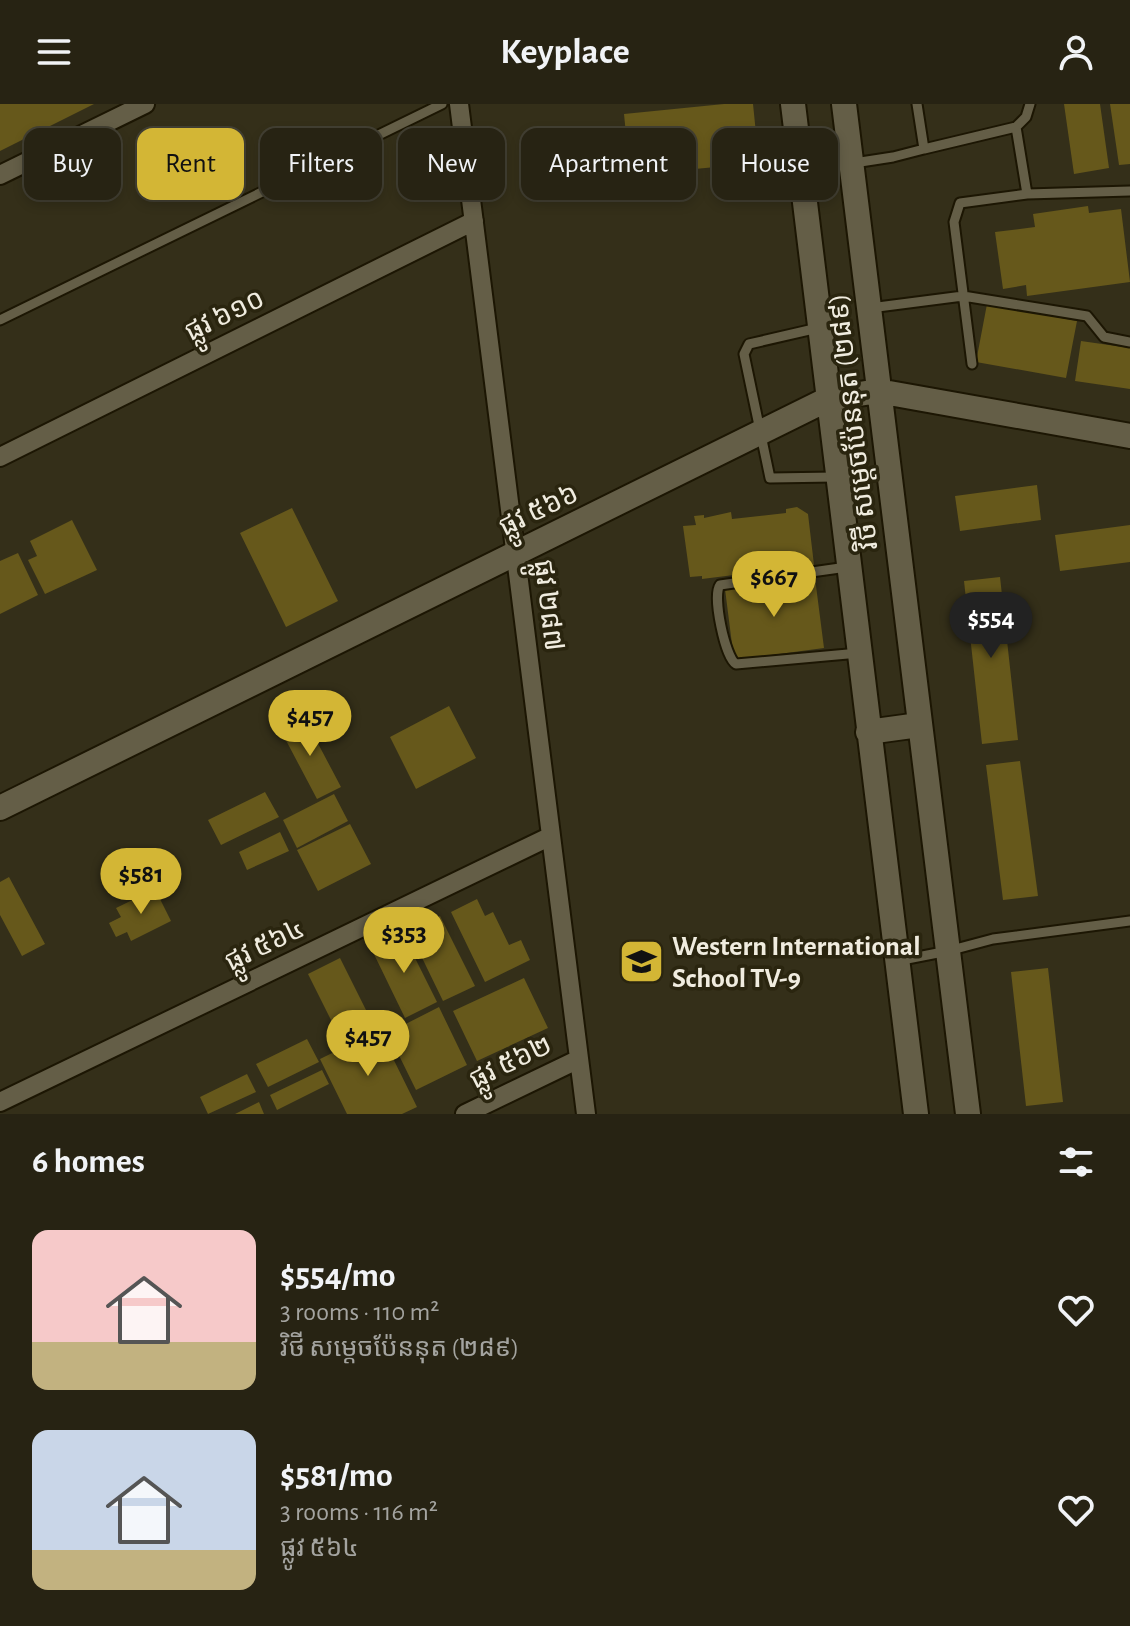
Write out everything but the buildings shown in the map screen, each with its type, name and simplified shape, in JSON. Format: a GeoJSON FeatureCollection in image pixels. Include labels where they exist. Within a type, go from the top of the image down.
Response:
{"type":"FeatureCollection","features":[{"type":"Feature","properties":{"kind":"main road","name":"វិថី សម្តេចប៉ែននុត (២៨៩)"},"geometry":{"type":"LineString","coordinates":[[793,104],[796,128]]}},
{"type":"Feature","properties":{"kind":"main road","name":"វិថី សម្តេចប៉ែននុត (២៨៩)"},"geometry":{"type":"LineString","coordinates":[[844,104],[968,1114]]}},
{"type":"Feature","properties":{"kind":"main road","name":"វិថី សម្តេចប៉ែននុត (២៨៩)"},"geometry":{"type":"LineString","coordinates":[[804,200],[916,1114]]}},
{"type":"Feature","properties":{"kind":"main road","name":"ផ្លូវ ៥៦៦"},"geometry":{"type":"LineString","coordinates":[[0,808],[828,399],[878,391],[1130,436]]}},
{"type":"Feature","properties":{"kind":"main road"},"geometry":{"type":"LineString","coordinates":[[868,732],[919,725]]}},
{"type":"Feature","properties":{"kind":"street"},"geometry":{"type":"LineString","coordinates":[[0,175],[145,104]]}},
{"type":"Feature","properties":{"kind":"street","name":"ផ្លូវ ២៨៧"},"geometry":{"type":"LineString","coordinates":[[459,104],[586,1114]]}},
{"type":"Feature","properties":{"kind":"street","name":"ផ្លូវ ៦១០"},"geometry":{"type":"LineString","coordinates":[[0,457],[474,221]]}},
{"type":"Feature","properties":{"kind":"street","name":"ផ្លូវ ៥៦៤"},"geometry":{"type":"LineString","coordinates":[[0,1102],[551,836]]}},
{"type":"Feature","properties":{"kind":"street","name":"ផ្លូវ ៥៦២"},"geometry":{"type":"LineString","coordinates":[[465,1114],[579,1059]]}},
{"type":"Feature","properties":{"kind":"lane"},"geometry":{"type":"LineString","coordinates":[[0,320],[442,104]]}},
{"type":"Feature","properties":{"kind":"lane"},"geometry":{"type":"LineString","coordinates":[[917,104],[924,149]]}},
{"type":"Feature","properties":{"kind":"lane"},"geometry":{"type":"LineString","coordinates":[[838,167],[1016,127],[1026,117],[1030,104]]}},
{"type":"Feature","properties":{"kind":"lane"},"geometry":{"type":"LineString","coordinates":[[1016,127],[1027,194]]}},
{"type":"Feature","properties":{"kind":"lane"},"geometry":{"type":"LineString","coordinates":[[972,364],[954,222],[960,203],[1027,194],[1130,191]]}},
{"type":"Feature","properties":{"kind":"lane"},"geometry":{"type":"LineString","coordinates":[[868,308],[963,296],[1087,316],[1104,337],[1130,342]]}},
{"type":"Feature","properties":{"kind":"lane"},"geometry":{"type":"LineString","coordinates":[[820,328],[749,344],[744,354],[770,478],[839,477]]}},
{"type":"Feature","properties":{"kind":"lane"},"geometry":{"type":"LineString","coordinates":[[849,567],[720,585],[716,595],[728,654],[736,664],[859,653]]}},
{"type":"Feature","properties":{"kind":"lane"},"geometry":{"type":"LineString","coordinates":[[897,961],[993,939],[1130,921]]}},
{"type":"Feature","properties":{"kind":"place","name":"Western International School TV-9"},"geometry":{"type":"Point","coordinates":[641,961]}}]}
